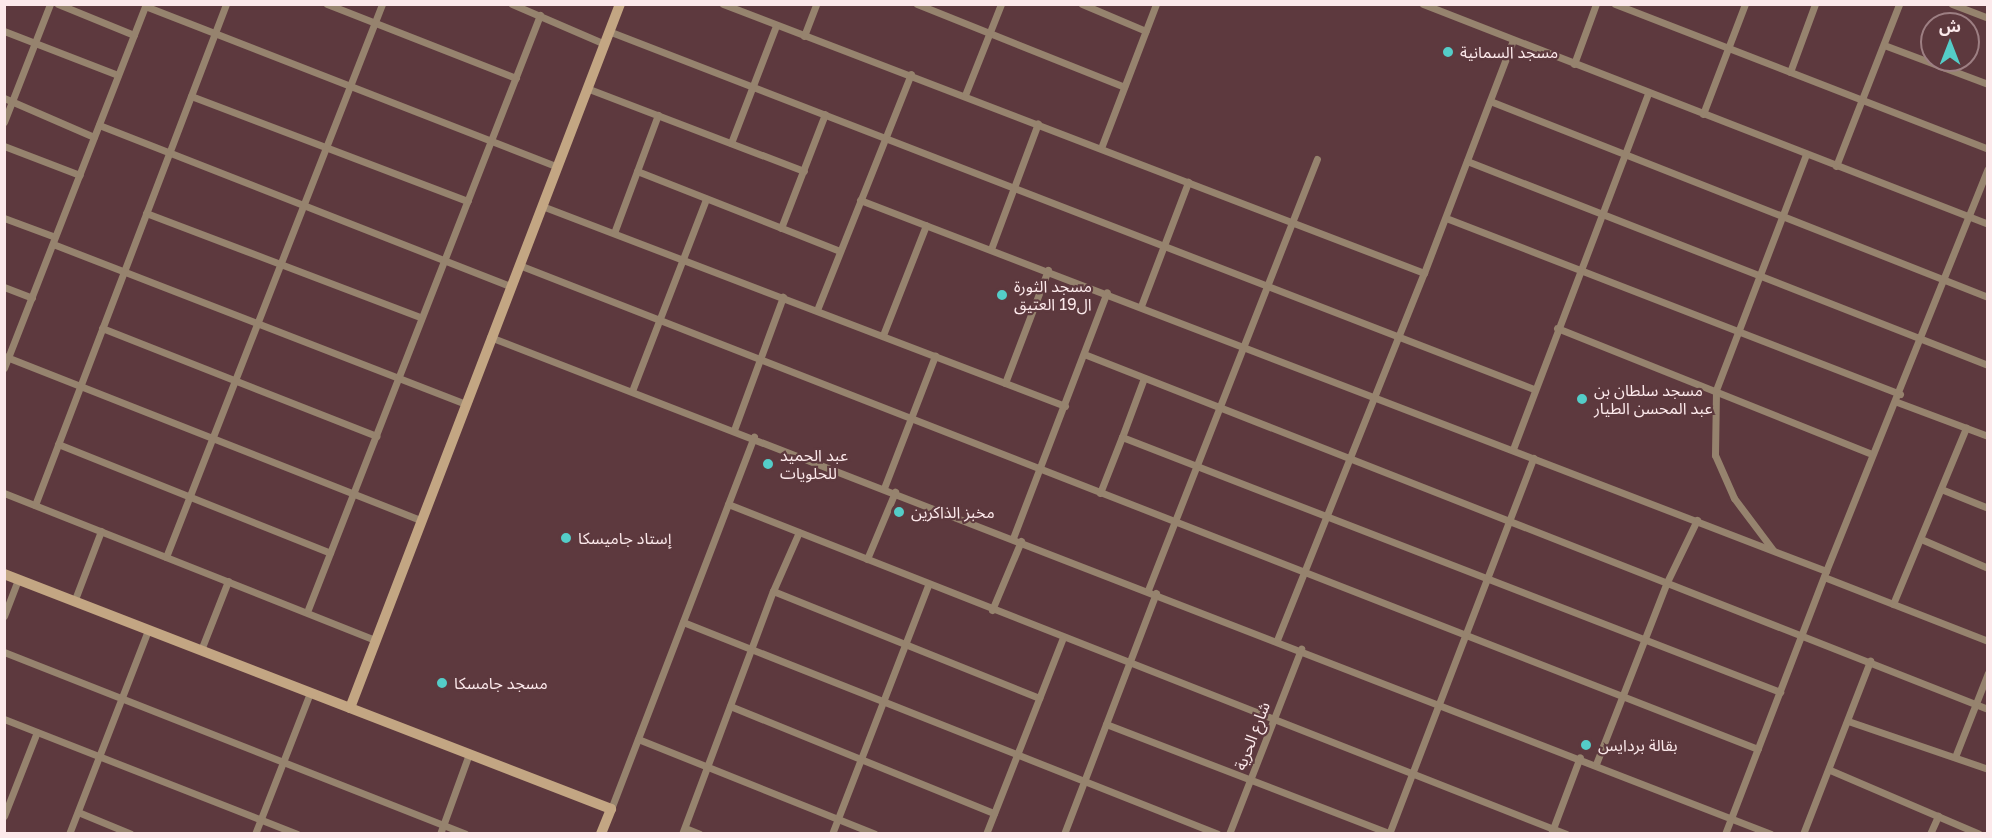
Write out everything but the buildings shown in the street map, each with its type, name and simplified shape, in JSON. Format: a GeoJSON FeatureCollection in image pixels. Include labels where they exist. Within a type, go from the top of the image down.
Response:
{"type":"FeatureCollection","features":[{"type":"Feature","properties":{"kind":"street"},"geometry":{"type":"LineString","coordinates":[[4,122],[50,4]]}},
{"type":"Feature","properties":{"kind":"street"},"geometry":{"type":"LineString","coordinates":[[58,4],[134,35]]}},
{"type":"Feature","properties":{"kind":"street"},"geometry":{"type":"LineString","coordinates":[[34,505],[226,4]]}},
{"type":"Feature","properties":{"kind":"street"},"geometry":{"type":"LineString","coordinates":[[327,4],[516,78]]}},
{"type":"Feature","properties":{"kind":"street"},"geometry":{"type":"LineString","coordinates":[[166,557],[382,4]]}},
{"type":"Feature","properties":{"kind":"street"},"geometry":{"type":"LineString","coordinates":[[512,4],[605,44]]}},
{"type":"Feature","properties":{"kind":"street"},"geometry":{"type":"LineString","coordinates":[[350,708],[490,337],[589,89],[620,4]]}},
{"type":"Feature","properties":{"kind":"street"},"geometry":{"type":"LineString","coordinates":[[723,4],[776,26],[911,74],[1425,273]]}},
{"type":"Feature","properties":{"kind":"street"},"geometry":{"type":"LineString","coordinates":[[804,36],[816,4]]}},
{"type":"Feature","properties":{"kind":"street"},"geometry":{"type":"LineString","coordinates":[[917,4],[991,31],[1124,87]]}},
{"type":"Feature","properties":{"kind":"street"},"geometry":{"type":"LineString","coordinates":[[965,95],[1001,4]]}},
{"type":"Feature","properties":{"kind":"street"},"geometry":{"type":"LineString","coordinates":[[1082,4],[1146,31]]}},
{"type":"Feature","properties":{"kind":"street"},"geometry":{"type":"LineString","coordinates":[[1101,148],[1156,4]]}},
{"type":"Feature","properties":{"kind":"street"},"geometry":{"type":"LineString","coordinates":[[1574,64],[1596,4]]}},
{"type":"Feature","properties":{"kind":"street"},"geometry":{"type":"LineString","coordinates":[[1615,4],[1988,149]]}},
{"type":"Feature","properties":{"kind":"street"},"geometry":{"type":"LineString","coordinates":[[1702,114],[1745,4]]}},
{"type":"Feature","properties":{"kind":"street"},"geometry":{"type":"LineString","coordinates":[[1790,72],[1815,4]]}},
{"type":"Feature","properties":{"kind":"street"},"geometry":{"type":"LineString","coordinates":[[1836,166],[1899,4]]}},
{"type":"Feature","properties":{"kind":"street"},"geometry":{"type":"LineString","coordinates":[[1952,4],[1988,18]]}},
{"type":"Feature","properties":{"kind":"street"},"geometry":{"type":"LineString","coordinates":[[4,368],[6,357],[32,298],[145,5],[557,167]]}},
{"type":"Feature","properties":{"kind":"street"},"geometry":{"type":"LineString","coordinates":[[1424,5],[1988,224]]}},
{"type":"Feature","properties":{"kind":"street"},"geometry":{"type":"LineString","coordinates":[[307,612],[399,377],[420,317],[445,260],[540,15]]}},
{"type":"Feature","properties":{"kind":"street"},"geometry":{"type":"LineString","coordinates":[[731,143],[776,26]]}},
{"type":"Feature","properties":{"kind":"street"},"geometry":{"type":"LineString","coordinates":[[4,31],[118,75]]}},
{"type":"Feature","properties":{"kind":"street"},"geometry":{"type":"LineString","coordinates":[[610,32],[1534,389]]}},
{"type":"Feature","properties":{"kind":"street"},"geometry":{"type":"LineString","coordinates":[[1277,640],[1425,273],[1513,40]]}},
{"type":"Feature","properties":{"kind":"street"},"geometry":{"type":"LineString","coordinates":[[1884,45],[1988,84]]}},
{"type":"Feature","properties":{"kind":"street"},"geometry":{"type":"LineString","coordinates":[[817,310],[911,74]]}},
{"type":"Feature","properties":{"kind":"street"},"geometry":{"type":"LineString","coordinates":[[589,89],[804,171]]}},
{"type":"Feature","properties":{"kind":"street"},"geometry":{"type":"LineString","coordinates":[[1513,449],[1648,93]]}},
{"type":"Feature","properties":{"kind":"street"},"geometry":{"type":"LineString","coordinates":[[191,96],[468,201]]}},
{"type":"Feature","properties":{"kind":"street"},"geometry":{"type":"LineString","coordinates":[[4,98],[94,137]]}},
{"type":"Feature","properties":{"kind":"street"},"geometry":{"type":"LineString","coordinates":[[1490,102],[1988,297]]}},
{"type":"Feature","properties":{"kind":"street"},"geometry":{"type":"LineString","coordinates":[[781,228],[825,114]]}},
{"type":"Feature","properties":{"kind":"street"},"geometry":{"type":"LineString","coordinates":[[614,233],[658,115]]}},
{"type":"Feature","properties":{"kind":"street"},"geometry":{"type":"LineString","coordinates":[[991,249],[1038,123]]}},
{"type":"Feature","properties":{"kind":"street"},"geometry":{"type":"LineString","coordinates":[[99,125],[510,286]]}},
{"type":"Feature","properties":{"kind":"street"},"geometry":{"type":"LineString","coordinates":[[4,146],[80,175]]}},
{"type":"Feature","properties":{"kind":"street"},"geometry":{"type":"LineString","coordinates":[[1773,550],[1734,498],[1715,455],[1716,390],[1758,274],[1806,154]]}},
{"type":"Feature","properties":{"kind":"street"},"geometry":{"type":"LineString","coordinates":[[1148,590],[1317,159]]}},
{"type":"Feature","properties":{"kind":"street"},"geometry":{"type":"LineString","coordinates":[[1467,161],[1988,365]]}},
{"type":"Feature","properties":{"kind":"street"},"geometry":{"type":"LineString","coordinates":[[1725,834],[1872,454],[1897,402],[1988,169]]}},
{"type":"Feature","properties":{"kind":"street"},"geometry":{"type":"LineString","coordinates":[[637,171],[840,251]]}},
{"type":"Feature","properties":{"kind":"street"},"geometry":{"type":"LineString","coordinates":[[1141,306],[1188,182]]}},
{"type":"Feature","properties":{"kind":"street"},"geometry":{"type":"LineString","coordinates":[[632,391],[657,319],[706,199]]}},
{"type":"Feature","properties":{"kind":"street"},"geometry":{"type":"LineString","coordinates":[[860,200],[1107,292],[1697,520],[1773,550],[1893,604],[1988,641]]}},
{"type":"Feature","properties":{"kind":"street"},"geometry":{"type":"LineString","coordinates":[[542,206],[1065,406]]}},
{"type":"Feature","properties":{"kind":"street"},"geometry":{"type":"LineString","coordinates":[[146,213],[420,317]]}},
{"type":"Feature","properties":{"kind":"street"},"geometry":{"type":"LineString","coordinates":[[4,218],[124,271],[465,404]]}},
{"type":"Feature","properties":{"kind":"street"},"geometry":{"type":"LineString","coordinates":[[1446,218],[1900,394]]}},
{"type":"Feature","properties":{"kind":"street"},"geometry":{"type":"LineString","coordinates":[[883,335],[926,225]]}},
{"type":"Feature","properties":{"kind":"street"},"geometry":{"type":"LineString","coordinates":[[519,265],[1758,749]]}},
{"type":"Feature","properties":{"kind":"street"},"geometry":{"type":"LineString","coordinates":[[1005,382],[1048,270]]}},
{"type":"Feature","properties":{"kind":"street"},"geometry":{"type":"LineString","coordinates":[[4,287],[32,298]]}},
{"type":"Feature","properties":{"kind":"street"},"geometry":{"type":"LineString","coordinates":[[1013,537],[1107,292]]}},
{"type":"Feature","properties":{"kind":"street"},"geometry":{"type":"LineString","coordinates":[[734,430],[783,297]]}},
{"type":"Feature","properties":{"kind":"street"},"geometry":{"type":"LineString","coordinates":[[102,328],[376,436]]}},
{"type":"Feature","properties":{"kind":"street"},"geometry":{"type":"LineString","coordinates":[[1557,328],[1872,454]]}},
{"type":"Feature","properties":{"kind":"street"},"geometry":{"type":"LineString","coordinates":[[490,337],[1440,702],[1771,834]]}},
{"type":"Feature","properties":{"kind":"street"},"geometry":{"type":"LineString","coordinates":[[1084,354],[1988,709]]}},
{"type":"Feature","properties":{"kind":"street"},"geometry":{"type":"LineString","coordinates":[[884,488],[935,356]]}},
{"type":"Feature","properties":{"kind":"street"},"geometry":{"type":"LineString","coordinates":[[6,357],[421,520]]}},
{"type":"Feature","properties":{"kind":"street"},"geometry":{"type":"LineString","coordinates":[[1100,493],[1144,378]]}},
{"type":"Feature","properties":{"kind":"street"},"geometry":{"type":"LineString","coordinates":[[1897,402],[1988,436]]}},
{"type":"Feature","properties":{"kind":"street"},"geometry":{"type":"LineString","coordinates":[[1893,604],[1966,428]]}},
{"type":"Feature","properties":{"kind":"street"},"geometry":{"type":"LineString","coordinates":[[602,834],[754,437]]}},
{"type":"Feature","properties":{"kind":"street"},"geometry":{"type":"LineString","coordinates":[[1122,437],[1196,468],[1647,639],[1780,692]]}},
{"type":"Feature","properties":{"kind":"street"},"geometry":{"type":"LineString","coordinates":[[58,444],[330,553]]}},
{"type":"Feature","properties":{"kind":"street"},"geometry":{"type":"LineString","coordinates":[[1106,724],[1390,833],[1533,458]]}},
{"type":"Feature","properties":{"kind":"street"},"geometry":{"type":"LineString","coordinates":[[1941,489],[1988,508]]}},
{"type":"Feature","properties":{"kind":"street"},"geometry":{"type":"LineString","coordinates":[[867,559],[895,492]]}},
{"type":"Feature","properties":{"kind":"street"},"geometry":{"type":"LineString","coordinates":[[4,494],[375,640]]}},
{"type":"Feature","properties":{"kind":"street"},"geometry":{"type":"LineString","coordinates":[[728,504],[928,585],[1412,773],[1552,831],[1566,834]]}},
{"type":"Feature","properties":{"kind":"street"},"geometry":{"type":"LineString","coordinates":[[1596,764],[1647,639],[1667,582],[1697,520]]}},
{"type":"Feature","properties":{"kind":"street"},"geometry":{"type":"LineString","coordinates":[[74,602],[101,531]]}},
{"type":"Feature","properties":{"kind":"street"},"geometry":{"type":"LineString","coordinates":[[700,834],[684,831],[750,650],[799,532]]}},
{"type":"Feature","properties":{"kind":"street"},"geometry":{"type":"LineString","coordinates":[[1921,539],[1988,568]]}},
{"type":"Feature","properties":{"kind":"street"},"geometry":{"type":"LineString","coordinates":[[992,610],[1021,541]]}},
{"type":"Feature","properties":{"kind":"street"},"geometry":{"type":"LineString","coordinates":[[4,574],[611,809]]}},
{"type":"Feature","properties":{"kind":"street"},"geometry":{"type":"LineString","coordinates":[[4,616],[18,579]]}},
{"type":"Feature","properties":{"kind":"street"},"geometry":{"type":"LineString","coordinates":[[201,650],[228,581]]}},
{"type":"Feature","properties":{"kind":"street"},"geometry":{"type":"LineString","coordinates":[[832,834],[928,585]]}},
{"type":"Feature","properties":{"kind":"street"},"geometry":{"type":"LineString","coordinates":[[773,591],[904,646],[1039,698]]}},
{"type":"Feature","properties":{"kind":"street"},"geometry":{"type":"LineString","coordinates":[[1064,834],[1156,593]]}},
{"type":"Feature","properties":{"kind":"street"},"geometry":{"type":"LineString","coordinates":[[683,622],[883,704],[1016,753],[1218,834]]}},
{"type":"Feature","properties":{"kind":"street"},"geometry":{"type":"LineString","coordinates":[[69,834],[148,630]]}},
{"type":"Feature","properties":{"kind":"street"},"geometry":{"type":"LineString","coordinates":[[986,834],[1063,638]]}},
{"type":"Feature","properties":{"kind":"street","name":"شارع الحرية"},"geometry":{"type":"LineString","coordinates":[[1229,834],[1301,649]]}},
{"type":"Feature","properties":{"kind":"street"},"geometry":{"type":"LineString","coordinates":[[4,652],[123,697],[465,834]]}},
{"type":"Feature","properties":{"kind":"street"},"geometry":{"type":"LineString","coordinates":[[1803,834],[1830,770],[1870,661]]}},
{"type":"Feature","properties":{"kind":"street"},"geometry":{"type":"LineString","coordinates":[[1955,757],[1988,674]]}},
{"type":"Feature","properties":{"kind":"street"},"geometry":{"type":"LineString","coordinates":[[255,834],[310,693]]}},
{"type":"Feature","properties":{"kind":"street"},"geometry":{"type":"LineString","coordinates":[[730,706],[860,761],[994,813]]}},
{"type":"Feature","properties":{"kind":"street"},"geometry":{"type":"LineString","coordinates":[[4,719],[100,754],[297,834]]}},
{"type":"Feature","properties":{"kind":"street"},"geometry":{"type":"LineString","coordinates":[[1848,722],[1988,769]]}},
{"type":"Feature","properties":{"kind":"street"},"geometry":{"type":"LineString","coordinates":[[4,816],[37,732]]}},
{"type":"Feature","properties":{"kind":"street"},"geometry":{"type":"LineString","coordinates":[[638,739],[875,834]]}},
{"type":"Feature","properties":{"kind":"street"},"geometry":{"type":"LineString","coordinates":[[440,834],[469,754]]}},
{"type":"Feature","properties":{"kind":"street"},"geometry":{"type":"LineString","coordinates":[[1552,831],[1580,757]]}},
{"type":"Feature","properties":{"kind":"street"},"geometry":{"type":"LineString","coordinates":[[1830,770],[1977,833]]}},
{"type":"Feature","properties":{"kind":"street"},"geometry":{"type":"LineString","coordinates":[[4,787],[14,791]]}},
{"type":"Feature","properties":{"kind":"street"},"geometry":{"type":"LineString","coordinates":[[78,812],[131,834]]}},
{"type":"Feature","properties":{"kind":"street"},"geometry":{"type":"LineString","coordinates":[[1930,834],[1938,816]]}},
{"type":"Feature","properties":{"kind":"place","name":"مسجد السمانية"},"geometry":{"type":"Point","coordinates":[1448,52]}},
{"type":"Feature","properties":{"kind":"place","name":"مسجد الثورة ال19 العتيق"},"geometry":{"type":"Point","coordinates":[1002,295]}},
{"type":"Feature","properties":{"kind":"place","name":"مسجد سلطان بن عبد المحسن الطيار"},"geometry":{"type":"Point","coordinates":[1582,399]}},
{"type":"Feature","properties":{"kind":"place","name":"عبد الحميد للحلويات"},"geometry":{"type":"Point","coordinates":[768,464]}},
{"type":"Feature","properties":{"kind":"place","name":"مخبز الذاكرين"},"geometry":{"type":"Point","coordinates":[899,512]}},
{"type":"Feature","properties":{"kind":"place","name":"إستاد جاميسكا"},"geometry":{"type":"Point","coordinates":[566,538]}},
{"type":"Feature","properties":{"kind":"place","name":"مسجد جامسكا"},"geometry":{"type":"Point","coordinates":[442,683]}},
{"type":"Feature","properties":{"kind":"place","name":"بقالة بردايس"},"geometry":{"type":"Point","coordinates":[1586,745]}}]}
